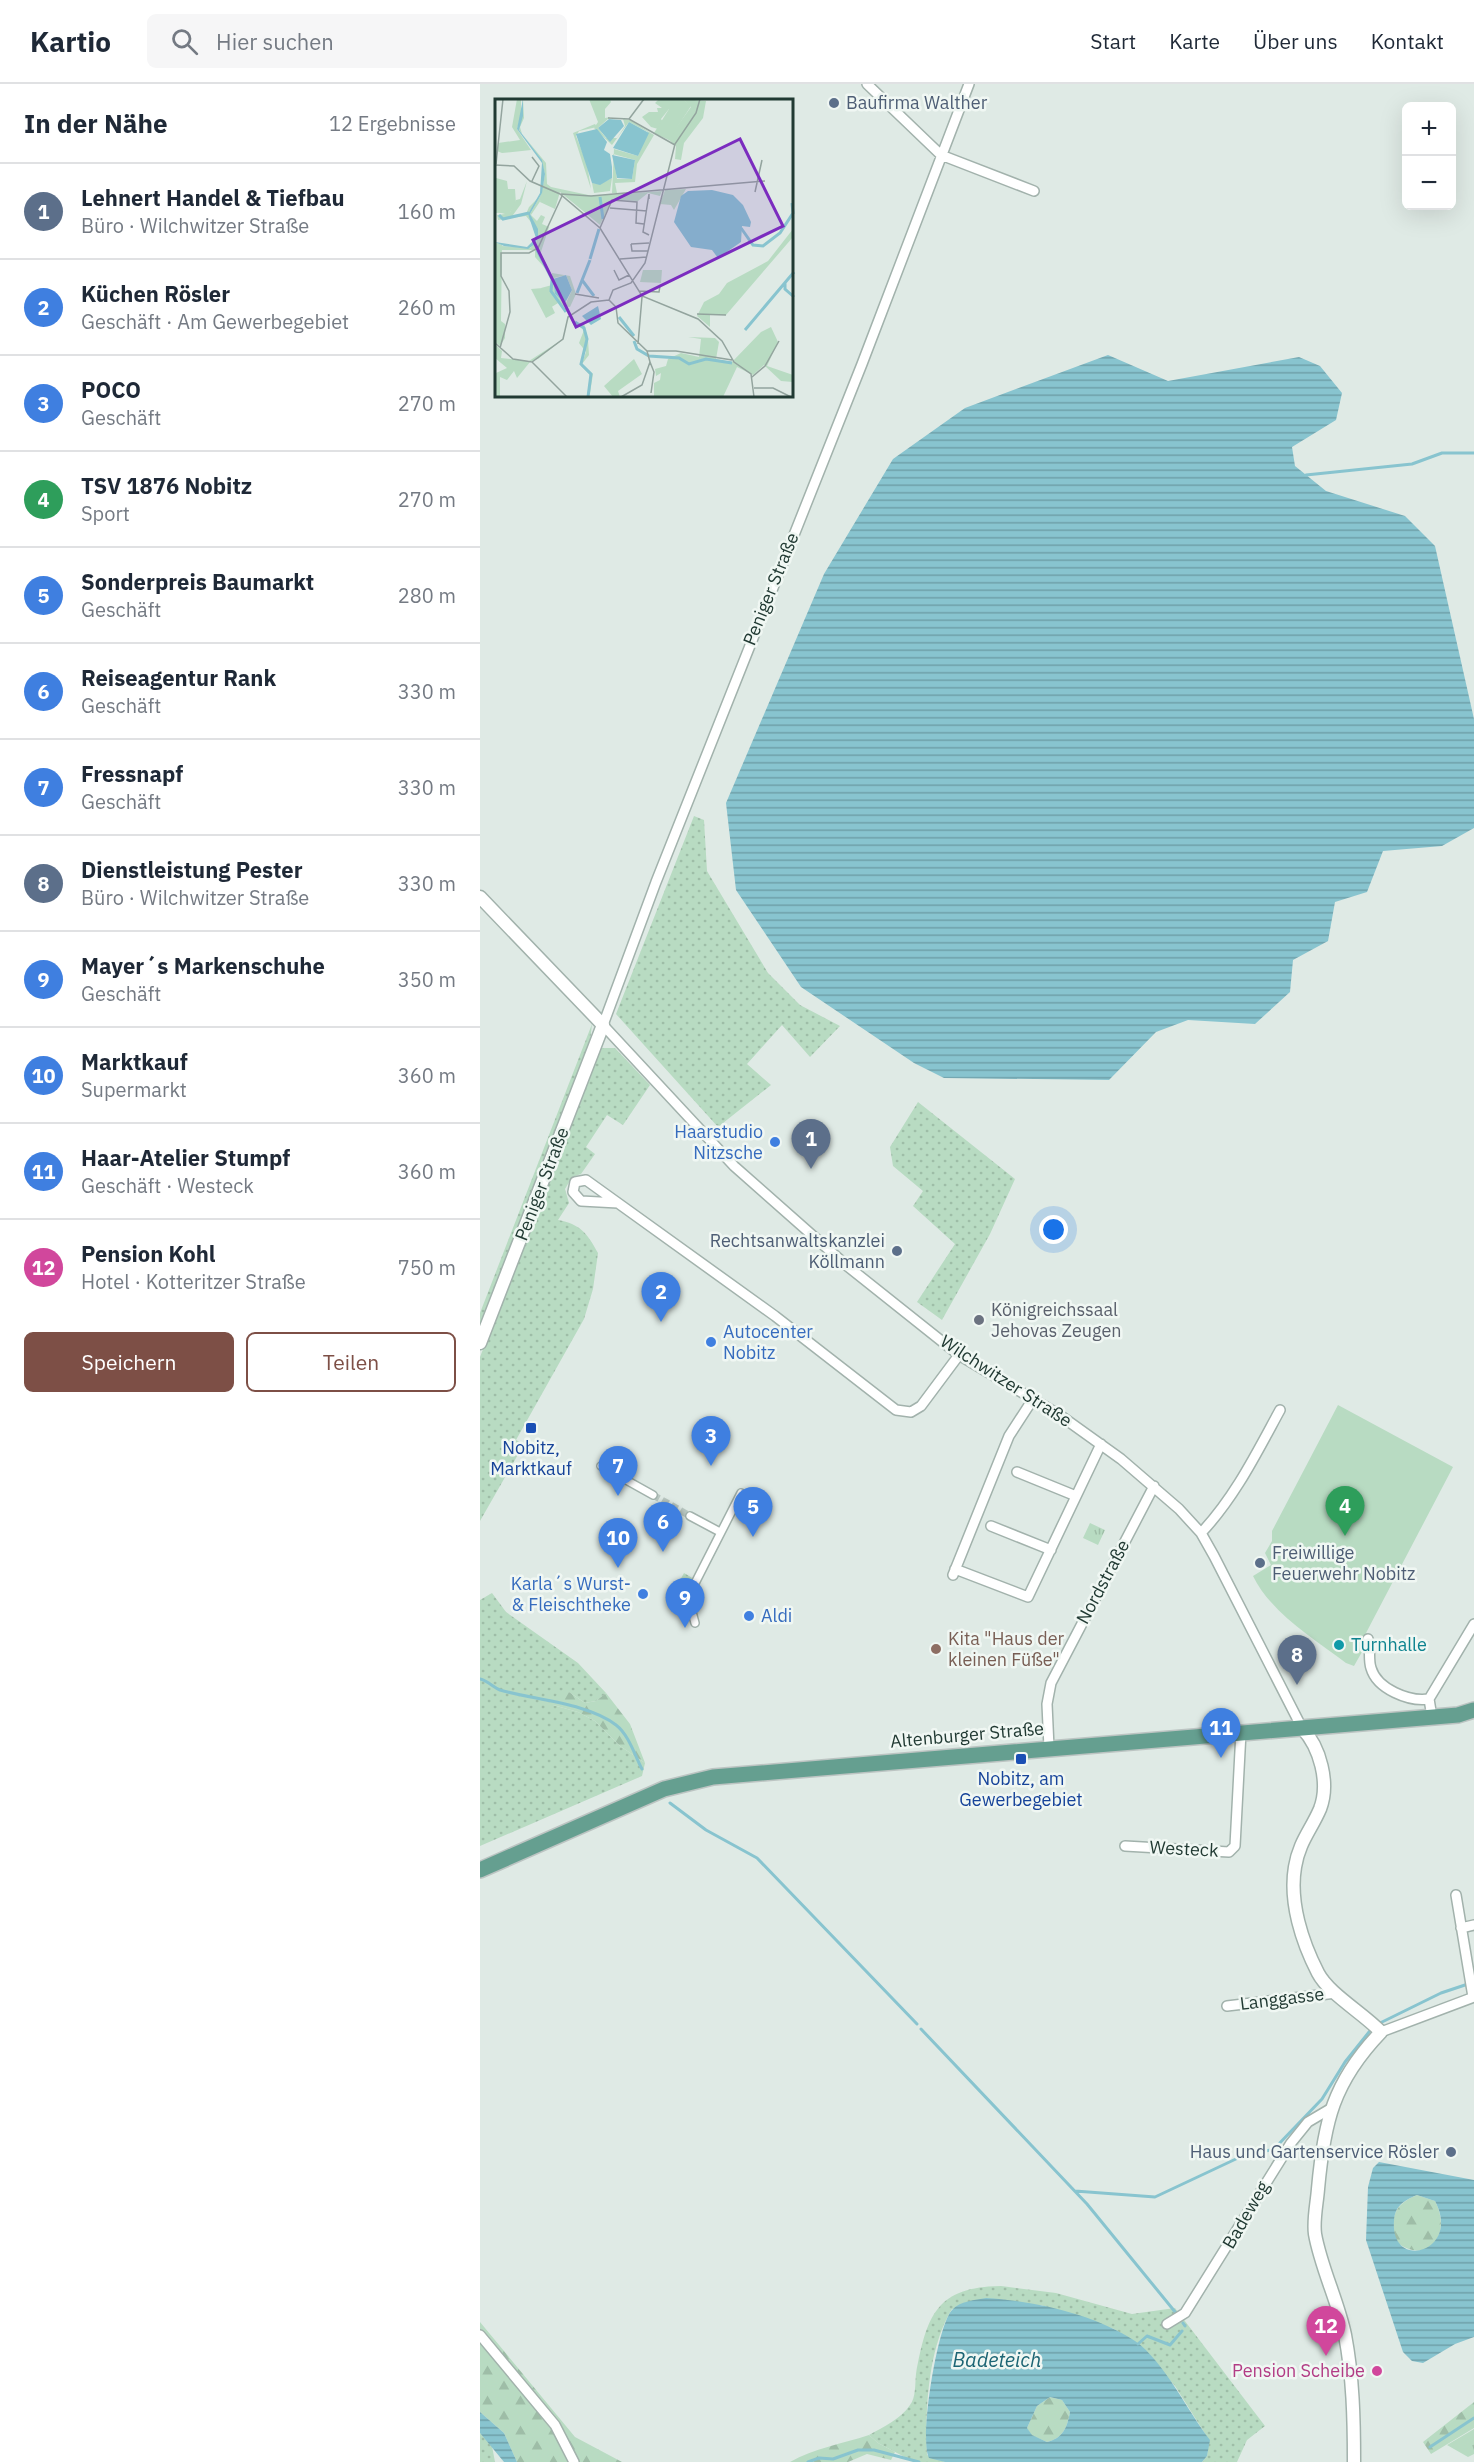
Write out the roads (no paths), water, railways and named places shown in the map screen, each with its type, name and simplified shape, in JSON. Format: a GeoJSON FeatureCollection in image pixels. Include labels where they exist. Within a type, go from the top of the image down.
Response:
{"type":"FeatureCollection","features":[{"type":"Feature","properties":{"kind":"main road","name":"Altenburger Straße"},"geometry":{"type":"LineString","coordinates":[[480,1870],[664,1789],[713,1777],[1432,1717],[1474,1710]]}},
{"type":"Feature","properties":{"kind":"street"},"geometry":{"type":"LineString","coordinates":[[867,84],[940,154],[1034,191]]}},
{"type":"Feature","properties":{"kind":"street","name":"Peniger Straße"},"geometry":{"type":"LineString","coordinates":[[480,1343],[660,871],[862,364],[940,154],[969,84]]}},
{"type":"Feature","properties":{"kind":"street"},"geometry":{"type":"LineString","coordinates":[[480,897],[603,1025]]}},
{"type":"Feature","properties":{"kind":"street","name":"Wilchwitzer Straße"},"geometry":{"type":"LineString","coordinates":[[603,1025],[651,1080],[734,1166],[846,1265],[959,1355],[1033,1399],[1101,1444],[1154,1486],[1201,1533],[1302,1728]]}},
{"type":"Feature","properties":{"kind":"street"},"geometry":{"type":"LineString","coordinates":[[618,1203],[775,1316],[896,1410],[911,1412],[921,1406],[959,1355]]}},
{"type":"Feature","properties":{"kind":"street"},"geometry":{"type":"LineString","coordinates":[[1033,1399],[1009,1436],[954,1572],[1028,1597],[1101,1444]]}},
{"type":"Feature","properties":{"kind":"street"},"geometry":{"type":"LineString","coordinates":[[1201,1533],[1221,1512],[1237,1488],[1280,1410]]}},
{"type":"Feature","properties":{"kind":"street"},"geometry":{"type":"LineString","coordinates":[[601,1466],[653,1495]]}},
{"type":"Feature","properties":{"kind":"street"},"geometry":{"type":"LineString","coordinates":[[1017,1472],[1076,1496]]}},
{"type":"Feature","properties":{"kind":"street","name":"Nordstraße"},"geometry":{"type":"LineString","coordinates":[[1049,1748],[1047,1704],[1051,1683],[1154,1486]]}},
{"type":"Feature","properties":{"kind":"street"},"geometry":{"type":"LineString","coordinates":[[695,1623],[688,1597],[741,1493]]}},
{"type":"Feature","properties":{"kind":"street"},"geometry":{"type":"LineString","coordinates":[[690,1516],[720,1532]]}},
{"type":"Feature","properties":{"kind":"street"},"geometry":{"type":"LineString","coordinates":[[991,1526],[1051,1550]]}},
{"type":"Feature","properties":{"kind":"street"},"geometry":{"type":"LineString","coordinates":[[1432,1717],[1429,1699],[1474,1624]]}},
{"type":"Feature","properties":{"kind":"street"},"geometry":{"type":"LineString","coordinates":[[1368,1640],[1371,1667],[1378,1682],[1392,1691],[1422,1700],[1429,1699]]}},
{"type":"Feature","properties":{"kind":"street","name":"Langgasse"},"geometry":{"type":"LineString","coordinates":[[1302,1728],[1312,1738],[1318,1752],[1324,1782],[1321,1808],[1301,1840],[1294,1868],[1295,1904],[1305,1946],[1319,1976],[1377,2028]]}},
{"type":"Feature","properties":{"kind":"street","name":"Westeck"},"geometry":{"type":"LineString","coordinates":[[1125,1846],[1229,1851],[1235,1846],[1241,1732]]}},
{"type":"Feature","properties":{"kind":"street"},"geometry":{"type":"LineString","coordinates":[[1354,2462],[1352,2379],[1345,2336],[1315,2233],[1323,2139],[1330,2109],[1349,2071],[1377,2028],[1472,1990],[1456,1895]]}},
{"type":"Feature","properties":{"kind":"street"},"geometry":{"type":"LineString","coordinates":[[1461,1928],[1474,1925]]}},
{"type":"Feature","properties":{"kind":"street","name":"Langgasse"},"geometry":{"type":"LineString","coordinates":[[1227,2006],[1336,1993]]}},
{"type":"Feature","properties":{"kind":"street","name":"Badeweg"},"geometry":{"type":"LineString","coordinates":[[1167,2324],[1185,2313],[1291,2142],[1308,2122],[1330,2109]]}},
{"type":"Feature","properties":{"kind":"street"},"geometry":{"type":"LineString","coordinates":[[480,2335],[555,2425],[574,2462]]}},
{"type":"Feature","properties":{"kind":"water"},"geometry":{"type":"Polygon","coordinates":[[[1108,355],[1168,381],[1299,357],[1320,366],[1342,393],[1336,420],[1292,447],[1295,466],[1326,491],[1405,516],[1435,546],[1474,719],[1474,828],[1442,846],[1383,851],[1367,892],[1335,902],[1328,941],[1293,960],[1290,992],[1255,1024],[1188,1020],[1156,1032],[1109,1080],[944,1078],[914,1063],[801,987],[736,890],[726,803],[824,574],[893,459],[965,408],[1108,355]]]}},
{"type":"Feature","properties":{"kind":"water"},"geometry":{"type":"Polygon","coordinates":[[[1379,2162],[1474,2180],[1474,2337],[1455,2344],[1423,2363],[1412,2361],[1403,2352],[1366,2240],[1368,2187],[1373,2168],[1379,2162]],[[1417,2195],[1398,2208],[1394,2221],[1396,2237],[1403,2247],[1412,2251],[1423,2249],[1433,2243],[1439,2233],[1441,2219],[1435,2201],[1417,2195]]]}},
{"type":"Feature","properties":{"kind":"water","name":"Badeteich"},"geometry":{"type":"Polygon","coordinates":[[[986,2298],[1024,2302],[1063,2310],[1101,2323],[1135,2341],[1146,2350],[1166,2374],[1210,2440],[1207,2456],[1202,2462],[945,2462],[929,2458],[926,2430],[928,2407],[935,2359],[946,2320],[952,2310],[959,2305],[986,2298]],[[1050,2397],[1037,2406],[1027,2428],[1032,2435],[1047,2442],[1061,2435],[1070,2412],[1062,2400],[1050,2397]]]}},
{"type":"Feature","properties":{"kind":"water"},"geometry":{"type":"Polygon","coordinates":[[[480,2412],[504,2433],[517,2462],[504,2462],[480,2433],[480,2412]]]}},
{"type":"Feature","properties":{"kind":"waterway"},"geometry":{"type":"LineString","coordinates":[[1306,475],[1412,464],[1442,453],[1474,453]]}},
{"type":"Feature","properties":{"kind":"waterway"},"geometry":{"type":"LineString","coordinates":[[480,1679],[500,1690],[576,1707],[604,1718],[625,1734],[642,1769]]}},
{"type":"Feature","properties":{"kind":"waterway"},"geometry":{"type":"LineString","coordinates":[[670,1803],[706,1830],[757,1858],[917,2024]]}},
{"type":"Feature","properties":{"kind":"waterway"},"geometry":{"type":"LineString","coordinates":[[1378,2024],[1441,1993],[1468,1984]]}},
{"type":"Feature","properties":{"kind":"waterway"},"geometry":{"type":"LineString","coordinates":[[1075,2191],[1155,2197],[1238,2158],[1274,2149],[1322,2099],[1345,2062],[1373,2027]]}},
{"type":"Feature","properties":{"kind":"waterway"},"geometry":{"type":"LineString","coordinates":[[921,2029],[1087,2204],[1176,2313]]}},
{"type":"Feature","properties":{"kind":"waterway"},"geometry":{"type":"LineString","coordinates":[[1138,2344],[1147,2336],[1170,2345],[1182,2331]]}},
{"type":"Feature","properties":{"kind":"waterway"},"geometry":{"type":"LineString","coordinates":[[1430,2447],[1474,2418]]}},
{"type":"Feature","properties":{"kind":"waterway"},"geometry":{"type":"LineString","coordinates":[[808,2462],[819,2458],[833,2459],[858,2450],[874,2450],[919,2462]]}},
{"type":"Feature","properties":{"kind":"tunnel"},"geometry":{"type":"LineString","coordinates":[[653,1495],[690,1516]]}},
{"type":"Feature","properties":{"kind":"place","name":"Baufirma Walther"},"geometry":{"type":"Point","coordinates":[834,103]}},
{"type":"Feature","properties":{"kind":"place","name":"Haarstudio Nitzsche"},"geometry":{"type":"Point","coordinates":[775,1142]}},
{"type":"Feature","properties":{"kind":"place","name":"Lehnert Handel & Tiefbau"},"geometry":{"type":"Point","coordinates":[811,1169]}},
{"type":"Feature","properties":{"kind":"place","name":"Rechtsanwaltskanzlei Köllmann"},"geometry":{"type":"Point","coordinates":[897,1251]}},
{"type":"Feature","properties":{"kind":"place","name":"Königreichssaal Jehovas Zeugen"},"geometry":{"type":"Point","coordinates":[979,1320]}},
{"type":"Feature","properties":{"kind":"place","name":"Küchen Rösler"},"geometry":{"type":"Point","coordinates":[661,1322]}},
{"type":"Feature","properties":{"kind":"place","name":"Autocenter Nobitz"},"geometry":{"type":"Point","coordinates":[711,1342]}},
{"type":"Feature","properties":{"kind":"place","name":"Nobitz, Marktkauf"},"geometry":{"type":"Point","coordinates":[531,1428]}},
{"type":"Feature","properties":{"kind":"place","name":"POCO"},"geometry":{"type":"Point","coordinates":[711,1466]}},
{"type":"Feature","properties":{"kind":"place","name":"Fressnapf"},"geometry":{"type":"Point","coordinates":[618,1496]}},
{"type":"Feature","properties":{"kind":"place","name":"TSV 1876 Nobitz"},"geometry":{"type":"Point","coordinates":[1345,1536]}},
{"type":"Feature","properties":{"kind":"place","name":"Sonderpreis Baumarkt"},"geometry":{"type":"Point","coordinates":[753,1537]}},
{"type":"Feature","properties":{"kind":"place","name":"Reiseagentur Rank"},"geometry":{"type":"Point","coordinates":[663,1552]}},
{"type":"Feature","properties":{"kind":"place","name":"Freiwillige Feuerwehr Nobitz"},"geometry":{"type":"Point","coordinates":[1260,1563]}},
{"type":"Feature","properties":{"kind":"place","name":"Marktkauf"},"geometry":{"type":"Point","coordinates":[618,1568]}},
{"type":"Feature","properties":{"kind":"place","name":"Karla´s Wurst- & Fleischtheke"},"geometry":{"type":"Point","coordinates":[643,1594]}},
{"type":"Feature","properties":{"kind":"place","name":"Aldi"},"geometry":{"type":"Point","coordinates":[749,1616]}},
{"type":"Feature","properties":{"kind":"place","name":"Mayer´s Markenschuhe"},"geometry":{"type":"Point","coordinates":[685,1628]}},
{"type":"Feature","properties":{"kind":"place","name":"Turnhalle"},"geometry":{"type":"Point","coordinates":[1339,1645]}},
{"type":"Feature","properties":{"kind":"place","name":"Kita \"Haus der kleinen Füße\""},"geometry":{"type":"Point","coordinates":[936,1649]}},
{"type":"Feature","properties":{"kind":"place","name":"Dienstleistung Pester"},"geometry":{"type":"Point","coordinates":[1297,1685]}},
{"type":"Feature","properties":{"kind":"place","name":"Haar-Atelier Stumpf"},"geometry":{"type":"Point","coordinates":[1221,1758]}},
{"type":"Feature","properties":{"kind":"place","name":"Nobitz, am Gewerbegebiet"},"geometry":{"type":"Point","coordinates":[1021,1759]}},
{"type":"Feature","properties":{"kind":"place","name":"Haus und Gartenservice Rösler"},"geometry":{"type":"Point","coordinates":[1451,2152]}},
{"type":"Feature","properties":{"kind":"place","name":"Pension Kohl"},"geometry":{"type":"Point","coordinates":[1326,2356]}},
{"type":"Feature","properties":{"kind":"place","name":"Pension Scheibe"},"geometry":{"type":"Point","coordinates":[1377,2371]}}]}
